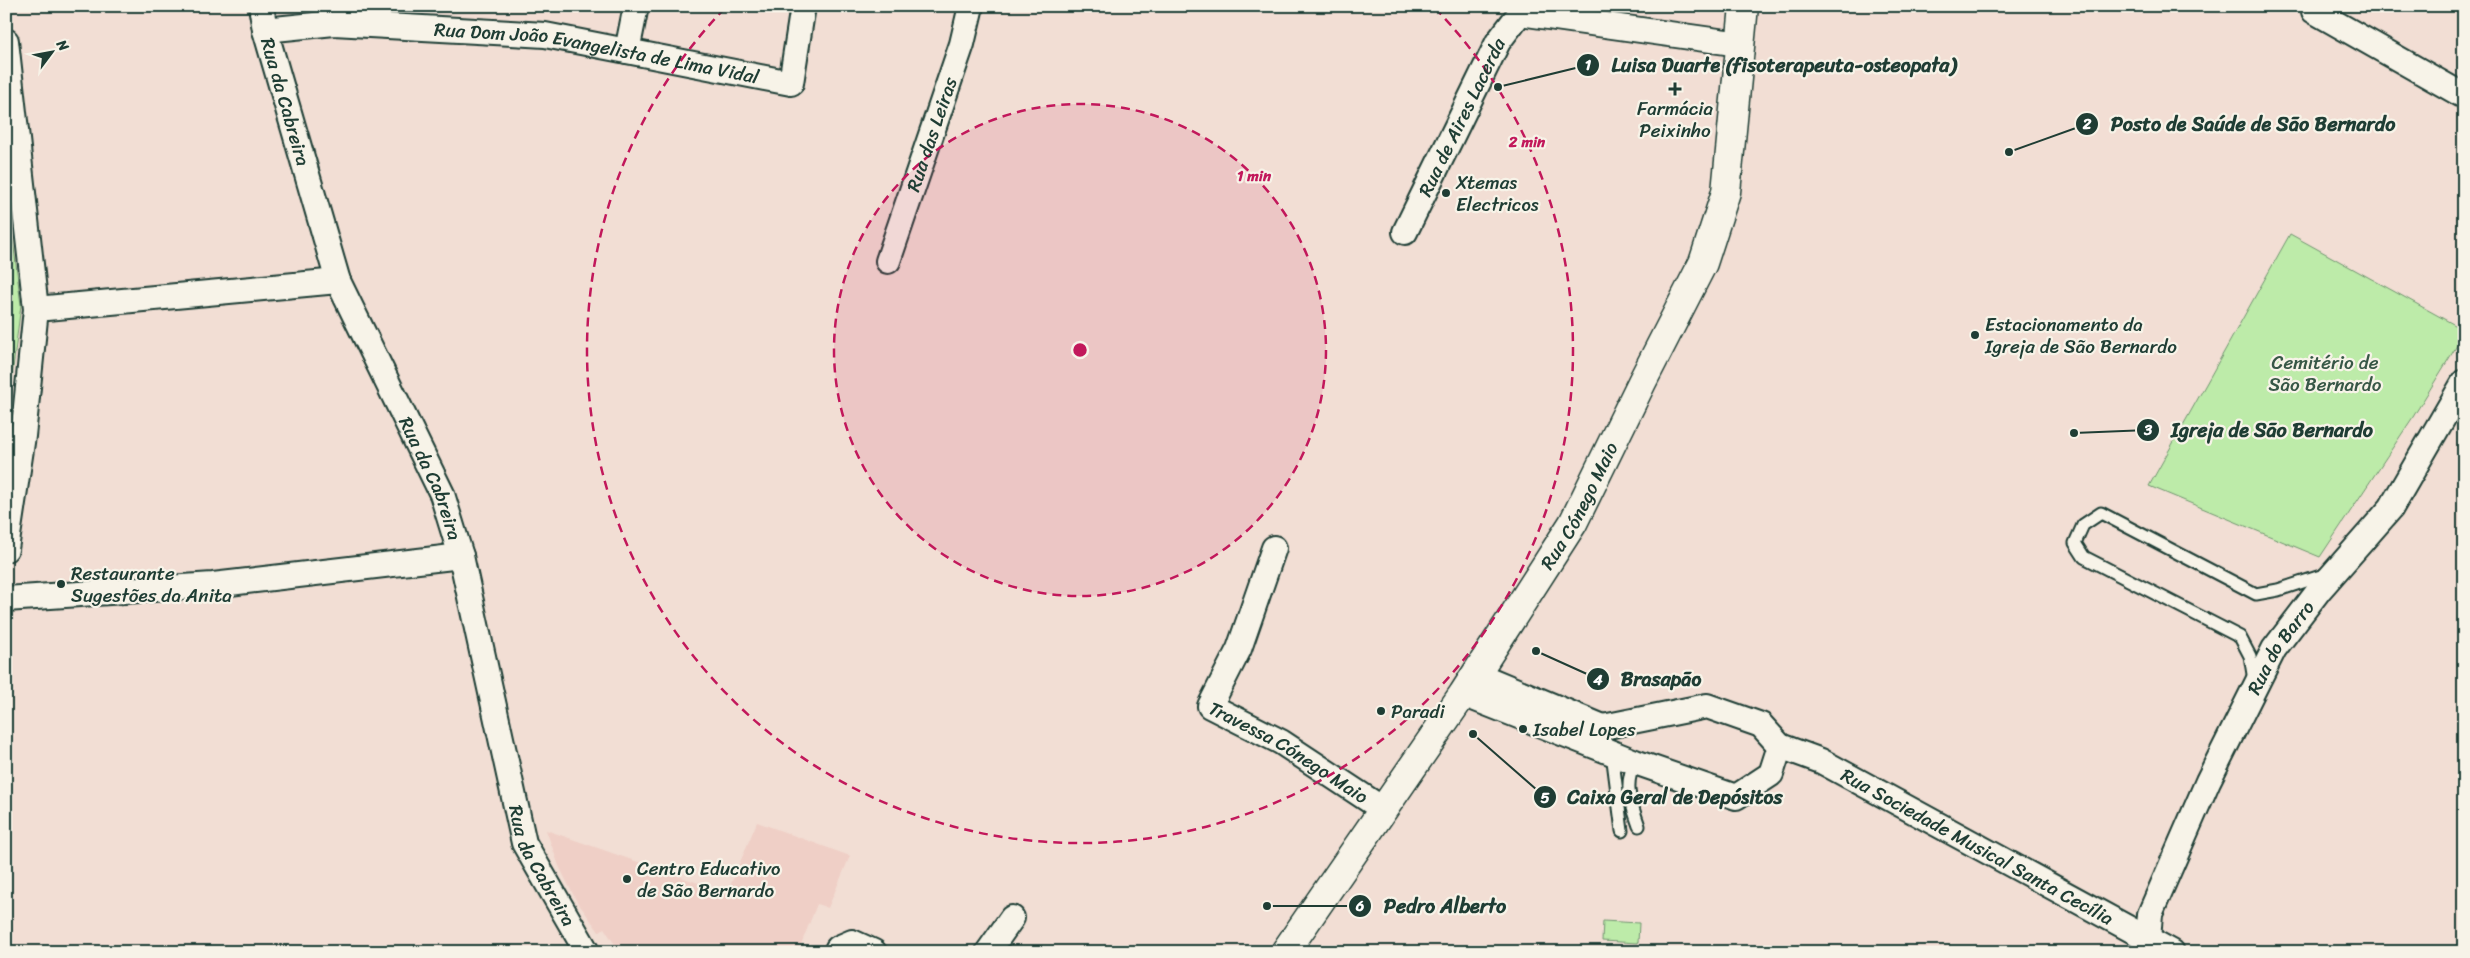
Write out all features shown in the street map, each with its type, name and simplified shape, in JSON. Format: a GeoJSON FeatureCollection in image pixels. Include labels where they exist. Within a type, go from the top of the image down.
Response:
{"type":"FeatureCollection","features":[{"type":"Feature","properties":{"kind":"main road","name":"Rua Cónego Maio"},"geometry":{"type":"LineString","coordinates":[[1286,952],[1470,684],[1573,524],[1642,382],[1703,263],[1726,192],[1744,6]]}},
{"type":"Feature","properties":{"kind":"street","name":"Rua da Cabreira"},"geometry":{"type":"LineString","coordinates":[[261,6],[265,30],[338,281],[442,494],[460,556],[524,843],[587,952]]}},
{"type":"Feature","properties":{"kind":"street"},"geometry":{"type":"LineString","coordinates":[[627,50],[636,6]]}},
{"type":"Feature","properties":{"kind":"street","name":"Rua Dom João Evangelista de Lima Vidal"},"geometry":{"type":"LineString","coordinates":[[265,30],[334,23],[545,35],[790,83],[803,6]]}},
{"type":"Feature","properties":{"kind":"street","name":"Rua das Leiras"},"geometry":{"type":"LineString","coordinates":[[888,261],[962,44],[971,6]]}},
{"type":"Feature","properties":{"kind":"street"},"geometry":{"type":"LineString","coordinates":[[2317,6],[2314,11],[2464,96]]}},
{"type":"Feature","properties":{"kind":"street"},"geometry":{"type":"LineString","coordinates":[[1521,10],[1740,44]]}},
{"type":"Feature","properties":{"kind":"street","name":"Rua de Aires Lacerda"},"geometry":{"type":"LineString","coordinates":[[1405,232],[1498,42],[1521,10]]}},
{"type":"Feature","properties":{"kind":"street"},"geometry":{"type":"LineString","coordinates":[[6,41],[36,309],[23,436],[6,549]]}},
{"type":"Feature","properties":{"kind":"street"},"geometry":{"type":"LineString","coordinates":[[36,309],[338,281]]}},
{"type":"Feature","properties":{"kind":"street","name":"Rua do Barro"},"geometry":{"type":"LineString","coordinates":[[2150,946],[2150,914],[2208,781],[2274,649],[2336,572],[2392,508],[2464,382]]}},
{"type":"Feature","properties":{"kind":"street","name":"Travessa Cónego Maio"},"geometry":{"type":"LineString","coordinates":[[1274,548],[1239,650],[1210,706],[1281,742],[1384,810]]}},
{"type":"Feature","properties":{"kind":"street"},"geometry":{"type":"LineString","coordinates":[[6,599],[213,585],[460,556]]}},
{"type":"Feature","properties":{"kind":"street"},"geometry":{"type":"LineString","coordinates":[[1470,684],[1612,753],[1736,797],[1771,774],[1780,746]]}},
{"type":"Feature","properties":{"kind":"street","name":"Rua Sociedade Musical Santa Cecília"},"geometry":{"type":"LineString","coordinates":[[1470,684],[1603,727],[1707,706],[1761,725],[1780,746],[1822,761],[2150,946],[2172,952]]}},
{"type":"Feature","properties":{"kind":"street"},"geometry":{"type":"LineString","coordinates":[[988,952],[1012,918]]}},
{"type":"Feature","properties":{"kind":"street"},"geometry":{"type":"LineString","coordinates":[[836,952],[838,948],[852,942],[874,952]]}},
{"type":"Feature","properties":{"kind":"lane"},"geometry":{"type":"LineString","coordinates":[[2256,687],[2250,656],[2240,637],[2084,557],[2075,543],[2083,525],[2102,513],[2256,594],[2278,590],[2336,572]]}},
{"type":"Feature","properties":{"kind":"lane"},"geometry":{"type":"LineString","coordinates":[[1612,753],[1622,831]]}},
{"type":"Feature","properties":{"kind":"lane"},"geometry":{"type":"LineString","coordinates":[[1635,762],[1628,776],[1630,800],[1639,826]]}},
{"type":"Feature","properties":{"kind":"shaded area","name":"Centro Educativo de São Bernardo"},"geometry":{"type":"Polygon","coordinates":[[[757,822],[850,856],[828,908],[817,904],[798,952],[620,952],[604,928],[599,932],[576,900],[559,866],[546,830],[727,893],[757,822]]]}},
{"type":"Feature","properties":{"kind":"green space"},"geometry":{"type":"Polygon","coordinates":[[[6,183],[21,305],[6,423],[6,183]]]}},
{"type":"Feature","properties":{"kind":"green space","name":"Cemitério de São Bernardo"},"geometry":{"type":"Polygon","coordinates":[[[2290,234],[2464,330],[2464,334],[2413,417],[2320,557],[2149,486],[2290,234]]]}},
{"type":"Feature","properties":{"kind":"green space"},"geometry":{"type":"Polygon","coordinates":[[[1603,921],[1639,923],[1638,943],[1602,941],[1603,921]]]}},
{"type":"Feature","properties":{"kind":"green space"},"geometry":{"type":"Polygon","coordinates":[[[1602,947],[1692,951],[1603,952],[1602,947]]]}},
{"type":"Feature","properties":{"kind":"place","name":"Luisa Duarte (fisoterapeuta-osteopata)"},"geometry":{"type":"Point","coordinates":[1498,87]}},
{"type":"Feature","properties":{"kind":"place","name":"Farmácia Peixinho"},"geometry":{"type":"Point","coordinates":[1675,89]}},
{"type":"Feature","properties":{"kind":"place","name":"Posto de Saúde de São Bernardo"},"geometry":{"type":"Point","coordinates":[2009,152]}},
{"type":"Feature","properties":{"kind":"place","name":"Xtemas Electricos"},"geometry":{"type":"Point","coordinates":[1446,193]}},
{"type":"Feature","properties":{"kind":"place","name":"Estacionamento da Igreja de São Bernardo"},"geometry":{"type":"Point","coordinates":[1975,335]}},
{"type":"Feature","properties":{"kind":"place","name":"Igreja de São Bernardo"},"geometry":{"type":"Point","coordinates":[2074,433]}},
{"type":"Feature","properties":{"kind":"place","name":"Restaurante Sugestões da Anita"},"geometry":{"type":"Point","coordinates":[61,584]}},
{"type":"Feature","properties":{"kind":"place","name":"Brasapão"},"geometry":{"type":"Point","coordinates":[1536,651]}},
{"type":"Feature","properties":{"kind":"place","name":"Paradi"},"geometry":{"type":"Point","coordinates":[1381,711]}},
{"type":"Feature","properties":{"kind":"place","name":"Isabel Lopes"},"geometry":{"type":"Point","coordinates":[1523,729]}},
{"type":"Feature","properties":{"kind":"place","name":"Caixa Geral de Depósitos"},"geometry":{"type":"Point","coordinates":[1473,734]}},
{"type":"Feature","properties":{"kind":"place","name":"Centro Educativo de São Bernardo"},"geometry":{"type":"Point","coordinates":[627,879]}},
{"type":"Feature","properties":{"kind":"place","name":"Pedro Alberto"},"geometry":{"type":"Point","coordinates":[1267,906]}}]}
